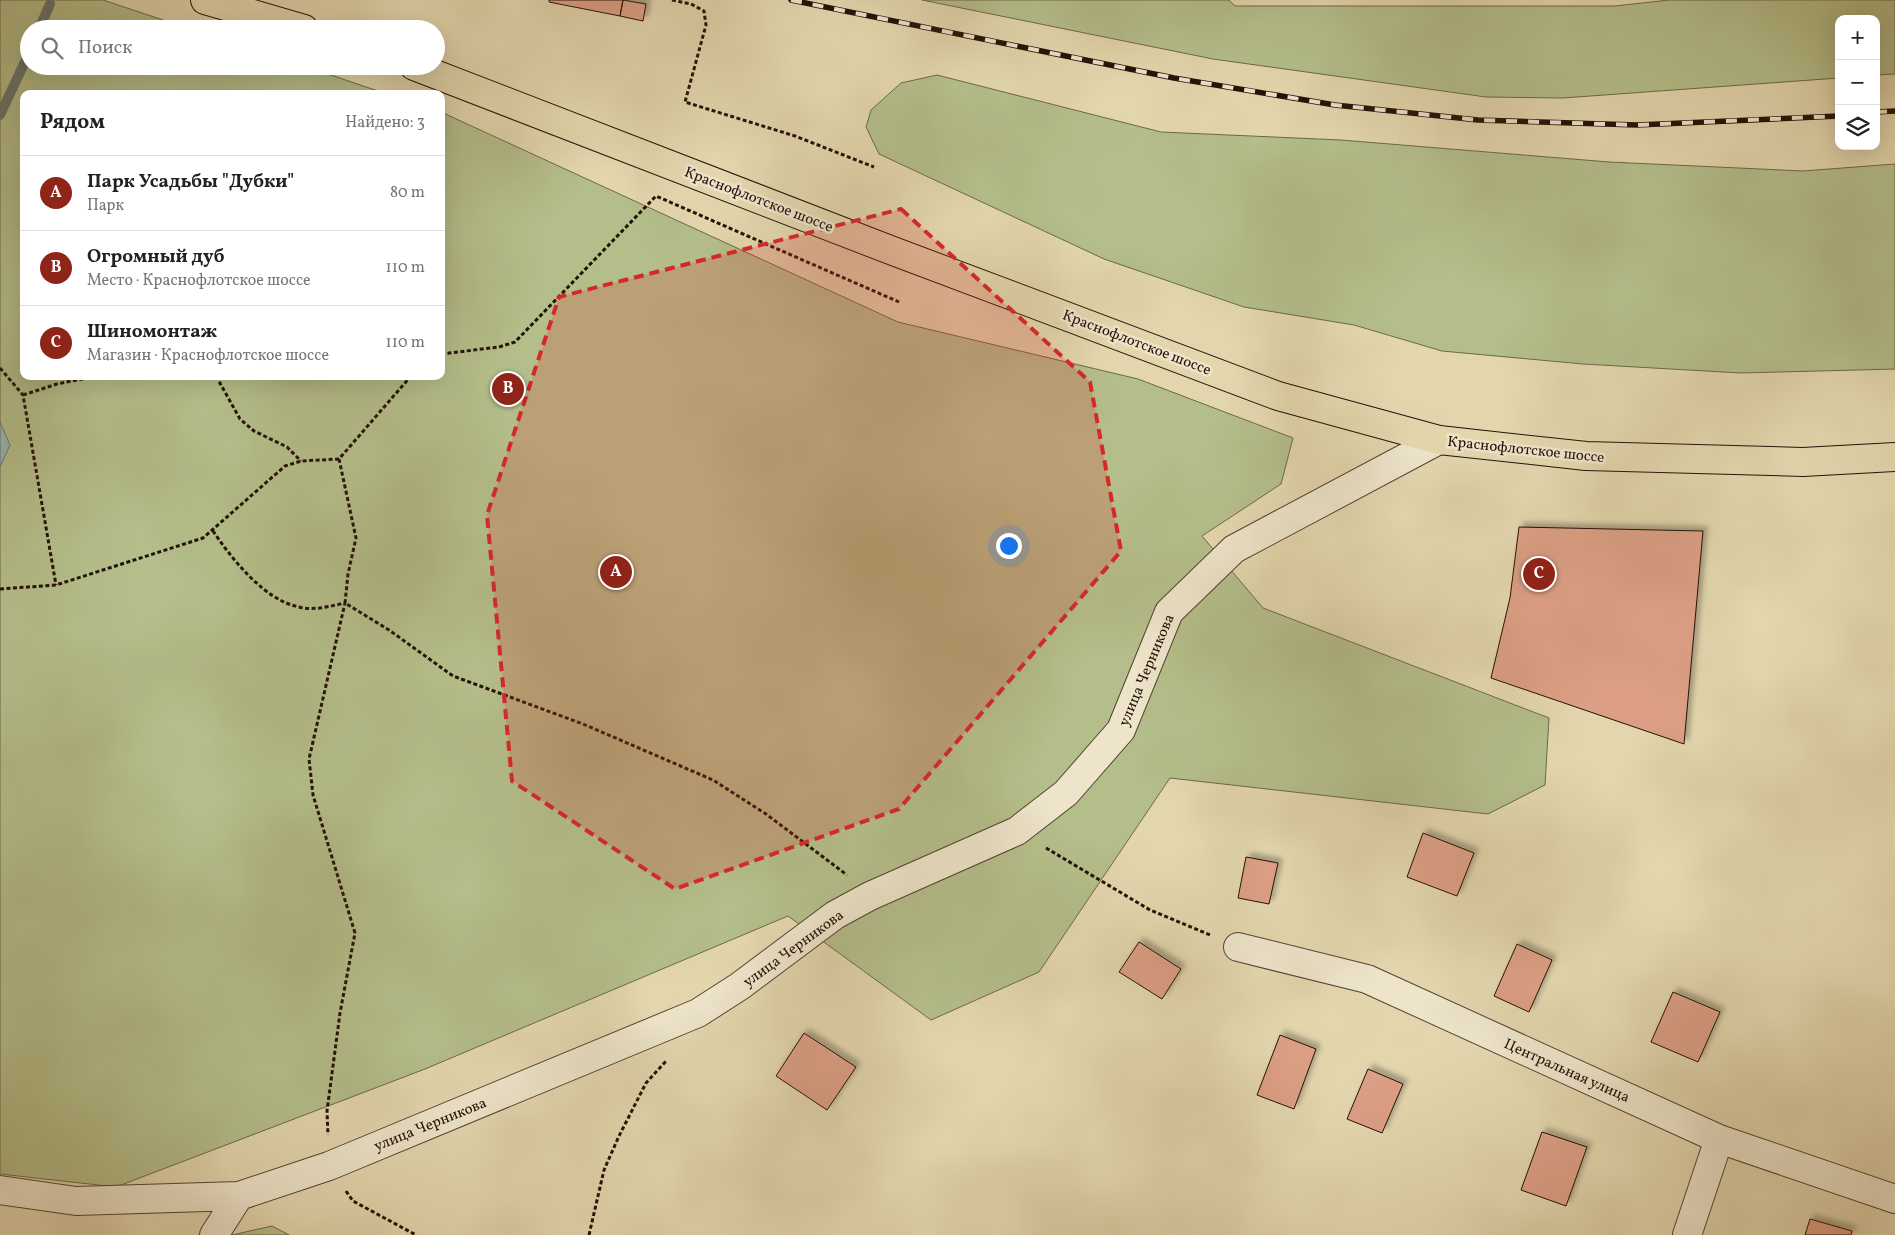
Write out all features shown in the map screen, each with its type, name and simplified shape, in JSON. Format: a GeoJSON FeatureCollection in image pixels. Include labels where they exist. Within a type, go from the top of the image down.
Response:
{"type":"FeatureCollection","features":[{"type":"Feature","properties":{"kind":"main road"},"geometry":{"type":"LineString","coordinates":[[204,0],[273,20]]}},
{"type":"Feature","properties":{"kind":"main road","name":"Краснофлотское шоссе"},"geometry":{"type":"LineString","coordinates":[[437,75],[893,251],[1278,396],[1439,440],[1586,456],[1803,462],[1895,457]]}},
{"type":"Feature","properties":{"kind":"street","name":"улица Черникова"},"geometry":{"type":"LineString","coordinates":[[0,1190],[76,1201],[239,1196],[329,1166],[698,1013],[740,986],[835,915],[870,896],[1018,831],[1066,793],[1121,730],[1169,612],[1234,549],[1439,440]]}},
{"type":"Feature","properties":{"kind":"street","name":"Центральная улица"},"geometry":{"type":"LineString","coordinates":[[1238,947],[1367,979],[1718,1139],[1895,1199]]}},
{"type":"Feature","properties":{"kind":"street"},"geometry":{"type":"LineString","coordinates":[[1687,1235],[1718,1139]]}},
{"type":"Feature","properties":{"kind":"street"},"geometry":{"type":"LineString","coordinates":[[214,1235],[239,1196]]}},
{"type":"Feature","properties":{"kind":"path"},"geometry":{"type":"LineString","coordinates":[[672,0],[691,4],[704,11],[706,25],[685,102],[795,136],[874,167]]}},
{"type":"Feature","properties":{"kind":"path"},"geometry":{"type":"LineString","coordinates":[[445,354],[499,347],[516,342],[656,196],[899,302]]}},
{"type":"Feature","properties":{"kind":"path"},"geometry":{"type":"LineString","coordinates":[[0,368],[23,395],[56,585]]}},
{"type":"Feature","properties":{"kind":"path"},"geometry":{"type":"LineString","coordinates":[[23,395],[77,380]]}},
{"type":"Feature","properties":{"kind":"path"},"geometry":{"type":"LineString","coordinates":[[218,380],[240,419],[254,431],[287,447],[300,461]]}},
{"type":"Feature","properties":{"kind":"path"},"geometry":{"type":"LineString","coordinates":[[0,589],[56,585],[203,538],[285,466],[300,461],[339,459],[407,380]]}},
{"type":"Feature","properties":{"kind":"path"},"geometry":{"type":"LineString","coordinates":[[339,459],[356,538],[348,574],[345,603],[310,759],[313,795],[355,933],[340,1013],[327,1111],[329,1166],[353,1201],[416,1235]]}},
{"type":"Feature","properties":{"kind":"path"},"geometry":{"type":"LineString","coordinates":[[213,531],[234,562],[282,602],[300,608],[321,608],[345,603],[389,630],[453,676],[583,724],[712,780],[766,814],[853,879],[870,896]]}},
{"type":"Feature","properties":{"kind":"path"},"geometry":{"type":"LineString","coordinates":[[1018,831],[1150,910],[1238,947]]}},
{"type":"Feature","properties":{"kind":"path"},"geometry":{"type":"LineString","coordinates":[[589,1235],[604,1170],[619,1136],[646,1083],[672,1055]]}},
{"type":"Feature","properties":{"kind":"highlighted area"},"geometry":{"type":"Polygon","coordinates":[[[901,209],[1090,382],[1121,551],[899,809],[675,889],[512,781],[487,515],[559,297],[901,209]]]}},
{"type":"Feature","properties":{"kind":"green space"},"geometry":{"type":"Polygon","coordinates":[[[0,0],[103,0],[163,20],[20,20],[20,75],[331,75],[375,90],[20,90],[20,380],[445,380],[445,114],[898,322],[1138,379],[1293,438],[1281,484],[1202,536],[1263,608],[1549,718],[1545,785],[1488,814],[1170,778],[1039,972],[931,1020],[788,916],[425,1069],[116,1187],[0,1174],[0,0]]]}},
{"type":"Feature","properties":{"kind":"green space"},"geometry":{"type":"Polygon","coordinates":[[[922,0],[1229,0],[1235,6],[1615,6],[1669,0],[1895,0],[1895,74],[1880,75],[1880,15],[1835,15],[1835,78],[1563,98],[1486,97],[1213,59],[922,0]]]}},
{"type":"Feature","properties":{"kind":"green space"},"geometry":{"type":"Polygon","coordinates":[[[937,75],[1161,132],[1341,140],[1609,162],[1803,171],[1895,164],[1895,369],[1741,373],[1583,364],[1442,351],[1354,325],[1244,307],[1104,259],[879,154],[866,127],[871,110],[901,83],[937,75]]]}},
{"type":"Feature","properties":{"kind":"green space"},"geometry":{"type":"Polygon","coordinates":[[[272,1226],[289,1235],[232,1235],[272,1226]]]}},
{"type":"Feature","properties":{"kind":"water"},"geometry":{"type":"Polygon","coordinates":[[[0,422],[10,445],[0,467],[0,422]]]}},
{"type":"Feature","properties":{"kind":"building"},"geometry":{"type":"Polygon","coordinates":[[[549,0],[623,0],[620,16],[549,2],[549,0]]]}},
{"type":"Feature","properties":{"kind":"building"},"geometry":{"type":"Polygon","coordinates":[[[623,0],[646,4],[643,21],[620,16],[623,0]]]}},
{"type":"Feature","properties":{"kind":"building"},"geometry":{"type":"Polygon","coordinates":[[[1519,527],[1703,531],[1684,744],[1491,678],[1510,598],[1519,527]]]}},
{"type":"Feature","properties":{"kind":"building"},"geometry":{"type":"Polygon","coordinates":[[[1423,833],[1474,853],[1457,896],[1407,877],[1423,833]]]}},
{"type":"Feature","properties":{"kind":"building"},"geometry":{"type":"Polygon","coordinates":[[[1246,857],[1278,863],[1269,904],[1238,898],[1246,857]]]}},
{"type":"Feature","properties":{"kind":"building"},"geometry":{"type":"Polygon","coordinates":[[[1139,942],[1181,969],[1162,999],[1119,972],[1139,942]]]}},
{"type":"Feature","properties":{"kind":"building"},"geometry":{"type":"Polygon","coordinates":[[[1517,944],[1552,960],[1529,1012],[1494,996],[1517,944]]]}},
{"type":"Feature","properties":{"kind":"building"},"geometry":{"type":"Polygon","coordinates":[[[1673,992],[1720,1012],[1698,1062],[1651,1042],[1673,992]]]}},
{"type":"Feature","properties":{"kind":"building"},"geometry":{"type":"Polygon","coordinates":[[[804,1033],[856,1067],[827,1110],[776,1076],[804,1033]]]}},
{"type":"Feature","properties":{"kind":"building"},"geometry":{"type":"Polygon","coordinates":[[[1280,1035],[1316,1049],[1294,1109],[1257,1095],[1280,1035]]]}},
{"type":"Feature","properties":{"kind":"building"},"geometry":{"type":"Polygon","coordinates":[[[1368,1069],[1403,1084],[1382,1133],[1347,1119],[1368,1069]]]}},
{"type":"Feature","properties":{"kind":"building"},"geometry":{"type":"Polygon","coordinates":[[[1542,1132],[1587,1147],[1566,1206],[1521,1190],[1542,1132]]]}},
{"type":"Feature","properties":{"kind":"building"},"geometry":{"type":"Polygon","coordinates":[[[1810,1219],[1852,1231],[1851,1235],[1805,1235],[1810,1219]]]}},
{"type":"Feature","properties":{"kind":"waterway"},"geometry":{"type":"LineString","coordinates":[[43,20],[50,4]]}},
{"type":"Feature","properties":{"kind":"waterway"},"geometry":{"type":"LineString","coordinates":[[0,115],[20,72]]}},
{"type":"Feature","properties":{"kind":"railway"},"geometry":{"type":"LineString","coordinates":[[791,0],[1174,78],[1335,105],[1478,120],[1637,125],[1835,116]]}},
{"type":"Feature","properties":{"kind":"railway"},"geometry":{"type":"LineString","coordinates":[[1880,112],[1895,111]]}},
{"type":"Feature","properties":{"kind":"place","name":"Огромный дуб"},"geometry":{"type":"Point","coordinates":[508,389]}},
{"type":"Feature","properties":{"kind":"place","name":"Парк Усадьбы \"Дубки\""},"geometry":{"type":"Point","coordinates":[616,572]}},
{"type":"Feature","properties":{"kind":"place","name":"Шиномонтаж"},"geometry":{"type":"Point","coordinates":[1539,574]}}]}
